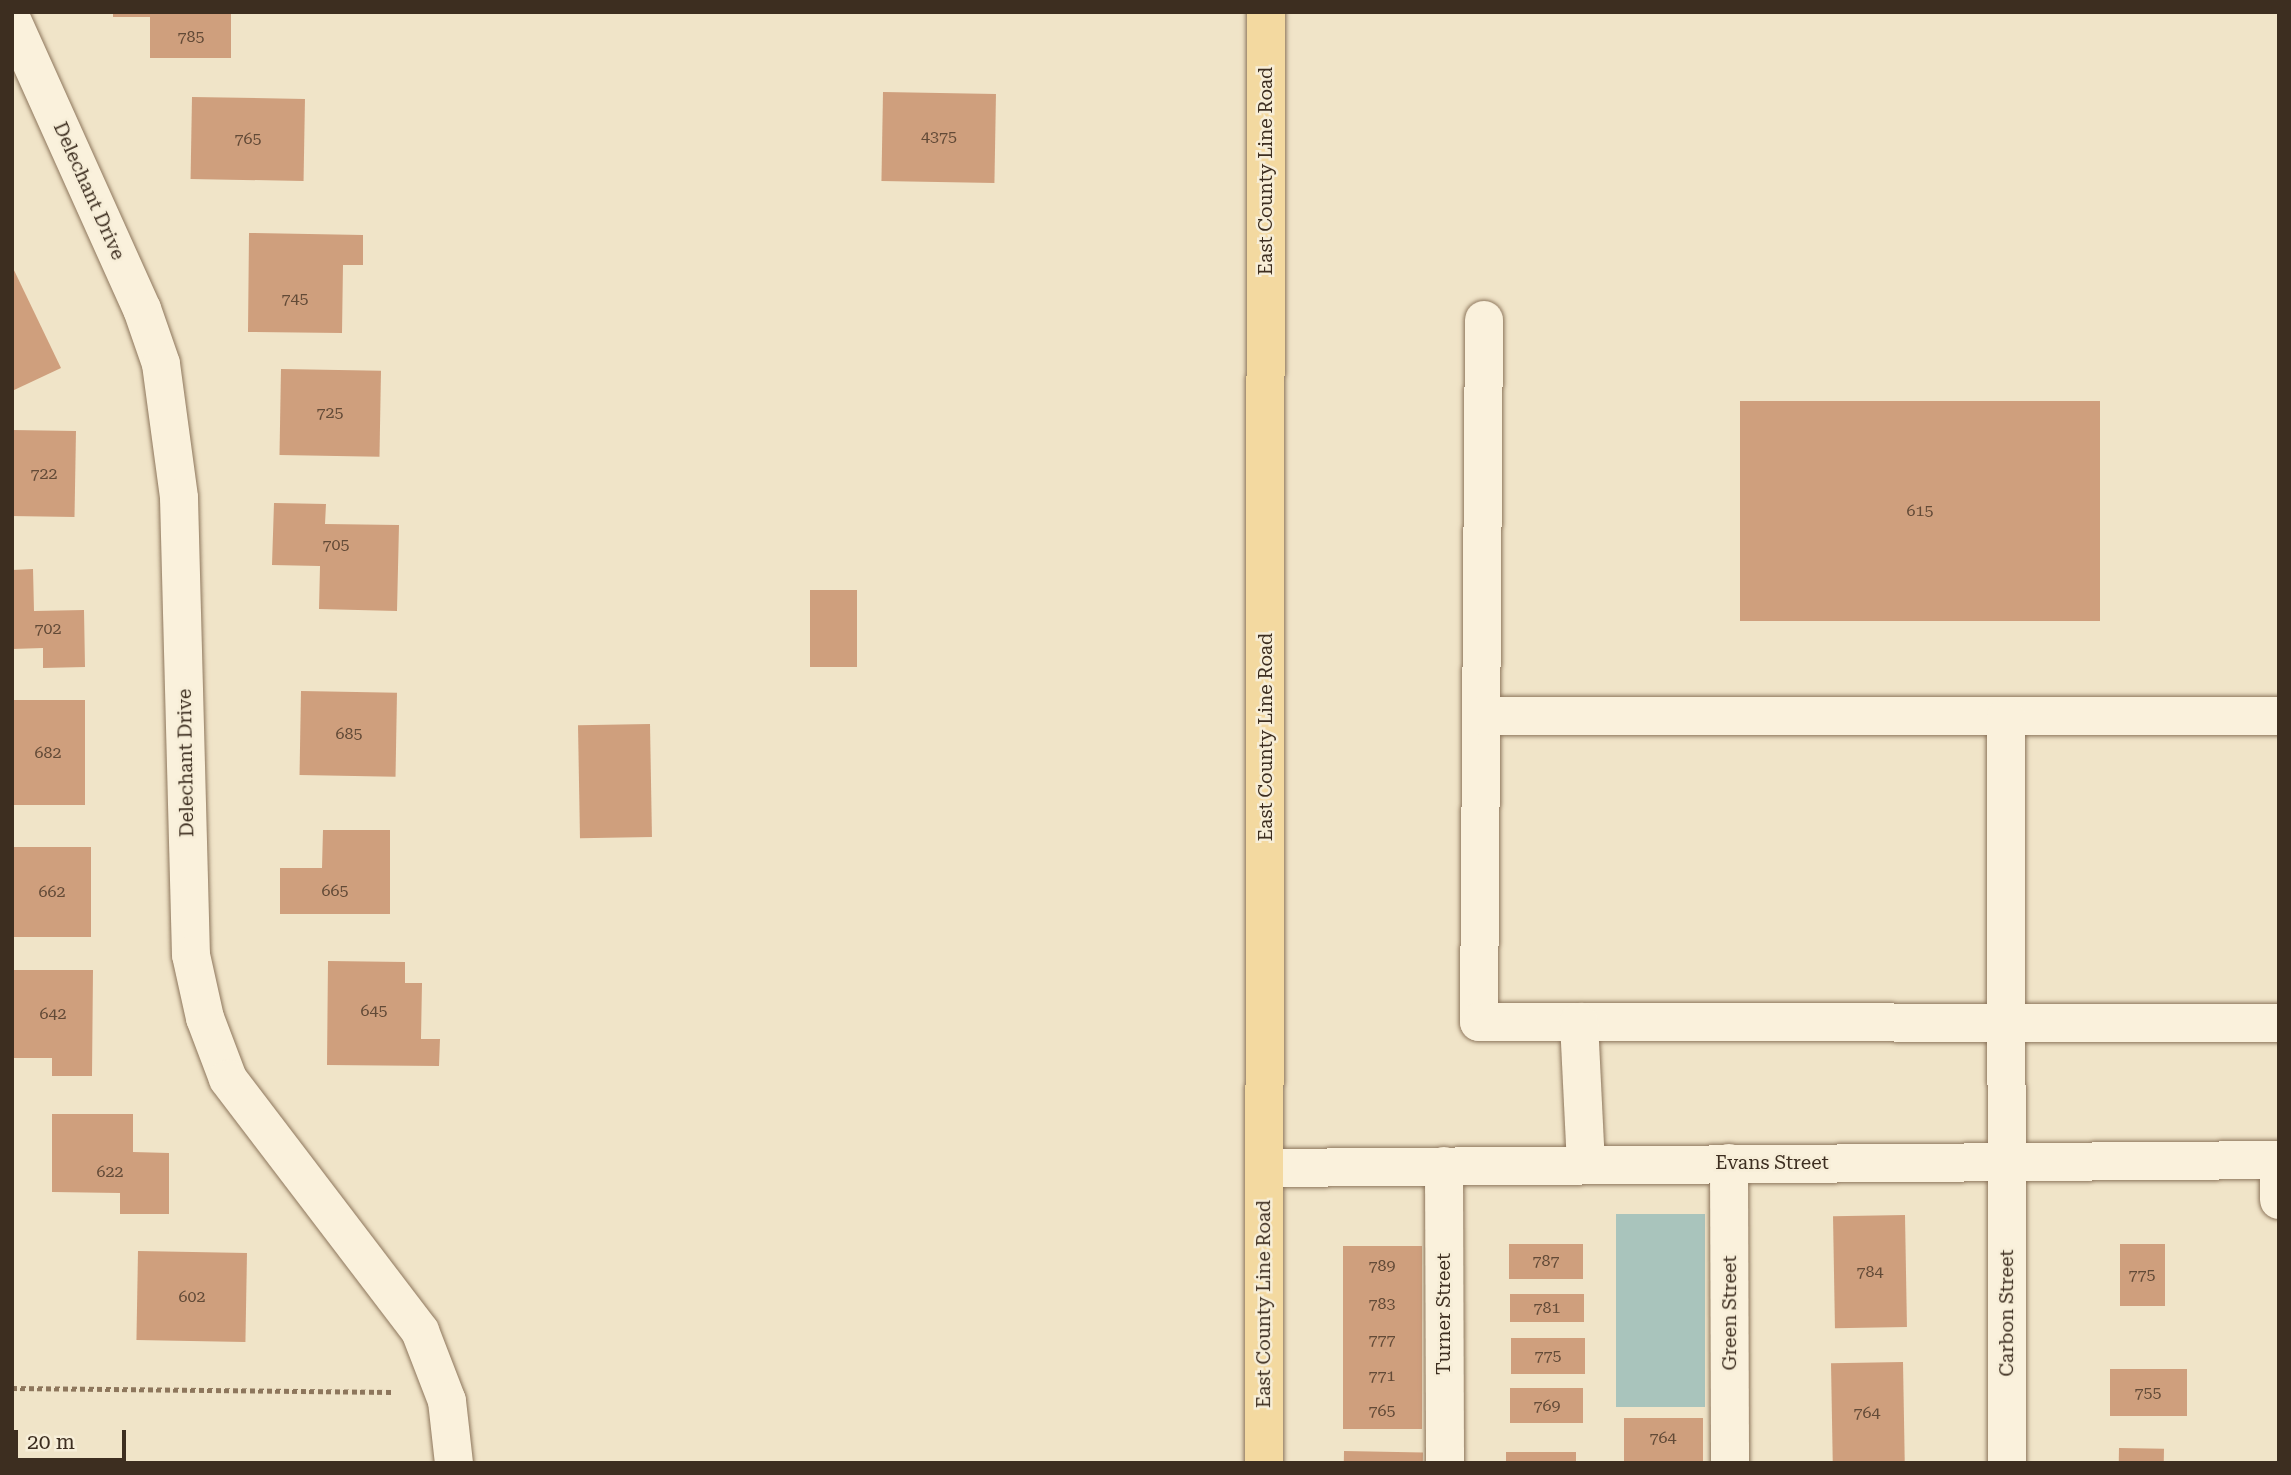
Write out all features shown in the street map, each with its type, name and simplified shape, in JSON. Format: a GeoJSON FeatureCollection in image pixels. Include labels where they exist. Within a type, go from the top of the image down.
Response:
{"type":"FeatureCollection","features":[{"type":"Feature","properties":{"kind":"main road","name":"East County Line Road"},"geometry":{"type":"LineString","coordinates":[[1264,1463],[1266,12]]}},
{"type":"Feature","properties":{"kind":"street","name":"Delechant Drive"},"geometry":{"type":"LineString","coordinates":[[12,20],[142,309],[161,364],[179,498],[191,955],[205,1017],[228,1079],[420,1331],[447,1401],[454,1463]]}},
{"type":"Feature","properties":{"kind":"street"},"geometry":{"type":"LineString","coordinates":[[1484,320],[1479,1022],[2279,1023]]}},
{"type":"Feature","properties":{"kind":"street"},"geometry":{"type":"LineString","coordinates":[[1481,716],[2279,716]]}},
{"type":"Feature","properties":{"kind":"street","name":"Carbon Street"},"geometry":{"type":"LineString","coordinates":[[2006,718],[2007,1463]]}},
{"type":"Feature","properties":{"kind":"street"},"geometry":{"type":"LineString","coordinates":[[1579,1023],[1587,1163]]}},
{"type":"Feature","properties":{"kind":"street","name":"Evans Street"},"geometry":{"type":"LineString","coordinates":[[1265,1168],[1587,1163],[2279,1160]]}},
{"type":"Feature","properties":{"kind":"street"},"geometry":{"type":"LineString","coordinates":[[2279,1160],[2279,1200]]}},
{"type":"Feature","properties":{"kind":"street","name":"Green Street"},"geometry":{"type":"LineString","coordinates":[[1729,1163],[1730,1463]]}},
{"type":"Feature","properties":{"kind":"street","name":"Turner Street"},"geometry":{"type":"LineString","coordinates":[[1444,1166],[1445,1463]]}},
{"type":"Feature","properties":{"kind":"path"},"geometry":{"type":"LineString","coordinates":[[12,1388],[393,1392]]}},
{"type":"Feature","properties":{"kind":"water"},"geometry":{"type":"Polygon","coordinates":[[[1616,1214],[1705,1214],[1705,1407],[1616,1407],[1616,1214]]]}},
{"type":"Feature","properties":{"kind":"building"},"geometry":{"type":"Polygon","coordinates":[[[113,12],[231,12],[231,58],[150,58],[150,17],[113,17],[113,12]]]}},
{"type":"Feature","properties":{"kind":"building"},"geometry":{"type":"Polygon","coordinates":[[[883,92],[996,94],[994,183],[881,181],[883,92]]]}},
{"type":"Feature","properties":{"kind":"building"},"geometry":{"type":"Polygon","coordinates":[[[192,97],[305,99],[304,181],[191,179],[192,97]]]}},
{"type":"Feature","properties":{"kind":"building"},"geometry":{"type":"Polygon","coordinates":[[[249,233],[363,235],[363,265],[343,265],[342,333],[248,332],[249,233]]]}},
{"type":"Feature","properties":{"kind":"building"},"geometry":{"type":"Polygon","coordinates":[[[12,266],[61,368],[12,391],[12,266]]]}},
{"type":"Feature","properties":{"kind":"building"},"geometry":{"type":"Polygon","coordinates":[[[281,369],[381,371],[379,457],[279,455],[281,369]]]}},
{"type":"Feature","properties":{"kind":"building"},"geometry":{"type":"Polygon","coordinates":[[[1740,401],[2100,401],[2100,621],[1740,621],[1740,401]]]}},
{"type":"Feature","properties":{"kind":"building"},"geometry":{"type":"Polygon","coordinates":[[[12,430],[76,431],[74,517],[12,516],[12,430]]]}},
{"type":"Feature","properties":{"kind":"building"},"geometry":{"type":"Polygon","coordinates":[[[274,503],[326,504],[325,524],[399,525],[397,611],[319,609],[320,566],[272,565],[274,503]]]}},
{"type":"Feature","properties":{"kind":"building"},"geometry":{"type":"Polygon","coordinates":[[[33,569],[34,611],[84,610],[85,667],[43,668],[43,648],[12,649],[12,570],[33,569]]]}},
{"type":"Feature","properties":{"kind":"building"},"geometry":{"type":"Polygon","coordinates":[[[810,590],[857,590],[857,667],[810,667],[810,590]]]}},
{"type":"Feature","properties":{"kind":"building"},"geometry":{"type":"Polygon","coordinates":[[[301,691],[397,693],[396,777],[300,775],[301,691]]]}},
{"type":"Feature","properties":{"kind":"building"},"geometry":{"type":"Polygon","coordinates":[[[12,700],[85,700],[85,805],[12,805],[12,700]]]}},
{"type":"Feature","properties":{"kind":"building"},"geometry":{"type":"Polygon","coordinates":[[[650,724],[652,837],[580,838],[578,725],[650,724]]]}},
{"type":"Feature","properties":{"kind":"building"},"geometry":{"type":"Polygon","coordinates":[[[323,830],[390,830],[390,914],[280,914],[280,868],[322,868],[323,830]]]}},
{"type":"Feature","properties":{"kind":"building"},"geometry":{"type":"Polygon","coordinates":[[[12,847],[91,847],[91,937],[12,937],[12,847]]]}},
{"type":"Feature","properties":{"kind":"building"},"geometry":{"type":"Polygon","coordinates":[[[328,961],[405,962],[405,983],[422,983],[421,1039],[440,1039],[439,1066],[327,1065],[328,961]]]}},
{"type":"Feature","properties":{"kind":"building"},"geometry":{"type":"Polygon","coordinates":[[[12,970],[93,970],[92,1076],[52,1076],[52,1058],[12,1058],[12,970]]]}},
{"type":"Feature","properties":{"kind":"building"},"geometry":{"type":"Polygon","coordinates":[[[52,1114],[133,1114],[133,1152],[169,1153],[169,1214],[120,1214],[120,1193],[52,1192],[52,1114]]]}},
{"type":"Feature","properties":{"kind":"building"},"geometry":{"type":"Polygon","coordinates":[[[1905,1215],[1907,1327],[1835,1328],[1833,1216],[1905,1215]]]}},
{"type":"Feature","properties":{"kind":"building"},"geometry":{"type":"Polygon","coordinates":[[[1509,1244],[1583,1244],[1583,1279],[1509,1279],[1509,1244]]]}},
{"type":"Feature","properties":{"kind":"building"},"geometry":{"type":"Polygon","coordinates":[[[2120,1244],[2165,1244],[2165,1306],[2120,1306],[2120,1244]]]}},
{"type":"Feature","properties":{"kind":"building"},"geometry":{"type":"Polygon","coordinates":[[[1343,1246],[1422,1246],[1422,1429],[1343,1429],[1343,1246]]]}},
{"type":"Feature","properties":{"kind":"building"},"geometry":{"type":"Polygon","coordinates":[[[138,1251],[247,1253],[245,1342],[136,1340],[138,1251]]]}},
{"type":"Feature","properties":{"kind":"building"},"geometry":{"type":"Polygon","coordinates":[[[1510,1294],[1584,1294],[1584,1322],[1510,1322],[1510,1294]]]}},
{"type":"Feature","properties":{"kind":"building"},"geometry":{"type":"Polygon","coordinates":[[[1511,1338],[1585,1338],[1585,1374],[1511,1374],[1511,1338]]]}},
{"type":"Feature","properties":{"kind":"building"},"geometry":{"type":"Polygon","coordinates":[[[1903,1362],[1905,1463],[1833,1463],[1831,1363],[1903,1362]]]}},
{"type":"Feature","properties":{"kind":"building"},"geometry":{"type":"Polygon","coordinates":[[[2110,1369],[2187,1369],[2187,1416],[2110,1416],[2110,1369]]]}},
{"type":"Feature","properties":{"kind":"building"},"geometry":{"type":"Polygon","coordinates":[[[1510,1388],[1583,1388],[1583,1423],[1510,1423],[1510,1388]]]}},
{"type":"Feature","properties":{"kind":"building"},"geometry":{"type":"Polygon","coordinates":[[[1624,1418],[1703,1418],[1703,1463],[1624,1463],[1624,1418]]]}},
{"type":"Feature","properties":{"kind":"building"},"geometry":{"type":"Polygon","coordinates":[[[2119,1448],[2164,1449],[2164,1463],[2119,1463],[2119,1448]]]}},
{"type":"Feature","properties":{"kind":"building"},"geometry":{"type":"Polygon","coordinates":[[[1344,1451],[1423,1452],[1423,1463],[1344,1463],[1344,1451]]]}},
{"type":"Feature","properties":{"kind":"building"},"geometry":{"type":"Polygon","coordinates":[[[1506,1452],[1576,1452],[1576,1463],[1506,1463],[1506,1452]]]}}]}
